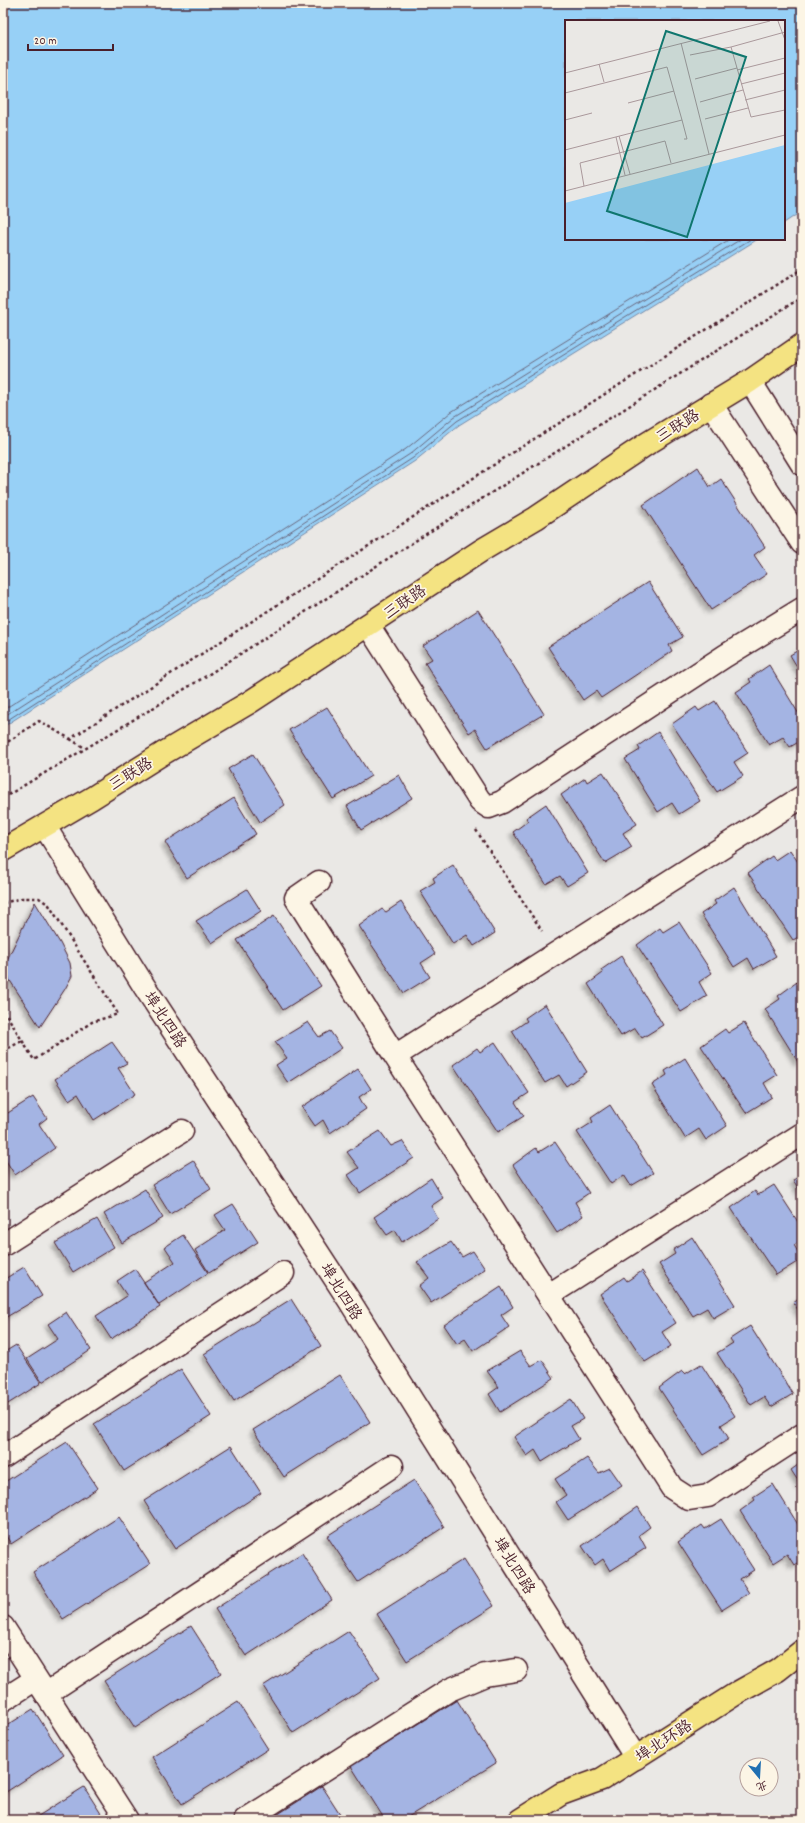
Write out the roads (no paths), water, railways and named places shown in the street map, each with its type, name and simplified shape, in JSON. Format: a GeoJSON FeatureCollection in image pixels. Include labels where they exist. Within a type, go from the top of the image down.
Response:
{"type":"FeatureCollection","features":[{"type":"Feature","properties":{"kind":"main road","name":"三联路"},"geometry":{"type":"LineString","coordinates":[[3,850],[45,827],[125,776],[250,702],[711,404],[750,381],[802,345]]}},
{"type":"Feature","properties":{"kind":"main road","name":"埠北环路"},"geometry":{"type":"LineString","coordinates":[[520,1820],[561,1794],[602,1779],[737,1693],[778,1670],[802,1651]]}},
{"type":"Feature","properties":{"kind":"street"},"geometry":{"type":"LineString","coordinates":[[750,381],[802,464]]}},
{"type":"Feature","properties":{"kind":"street"},"geometry":{"type":"LineString","coordinates":[[711,404],[802,543]]}},
{"type":"Feature","properties":{"kind":"street"},"geometry":{"type":"LineString","coordinates":[[368,625],[480,801],[489,807],[502,802],[725,656],[802,609]]}},
{"type":"Feature","properties":{"kind":"street"},"geometry":{"type":"LineString","coordinates":[[396,1056],[802,797]]}},
{"type":"Feature","properties":{"kind":"street","name":"埠北四路"},"geometry":{"type":"LineString","coordinates":[[45,827],[144,986],[349,1300],[636,1758]]}},
{"type":"Feature","properties":{"kind":"street"},"geometry":{"type":"LineString","coordinates":[[319,882],[296,898],[672,1488],[689,1499],[708,1496],[802,1435]]}},
{"type":"Feature","properties":{"kind":"street"},"geometry":{"type":"LineString","coordinates":[[3,1245],[182,1131]]}},
{"type":"Feature","properties":{"kind":"street"},"geometry":{"type":"LineString","coordinates":[[549,1296],[802,1134]]}},
{"type":"Feature","properties":{"kind":"street"},"geometry":{"type":"LineString","coordinates":[[3,1458],[283,1273]]}},
{"type":"Feature","properties":{"kind":"street"},"geometry":{"type":"LineString","coordinates":[[3,1700],[41,1686],[392,1466]]}},
{"type":"Feature","properties":{"kind":"street"},"geometry":{"type":"LineString","coordinates":[[3,1627],[128,1820]]}},
{"type":"Feature","properties":{"kind":"street"},"geometry":{"type":"LineString","coordinates":[[245,1820],[449,1690],[485,1675],[516,1670]]}},
{"type":"Feature","properties":{"kind":"water"},"geometry":{"type":"Polygon","coordinates":[[[3,3],[802,3],[802,211],[785,222],[785,20],[565,20],[565,240],[756,240],[459,425],[415,461],[3,727],[3,3]]]}}]}
